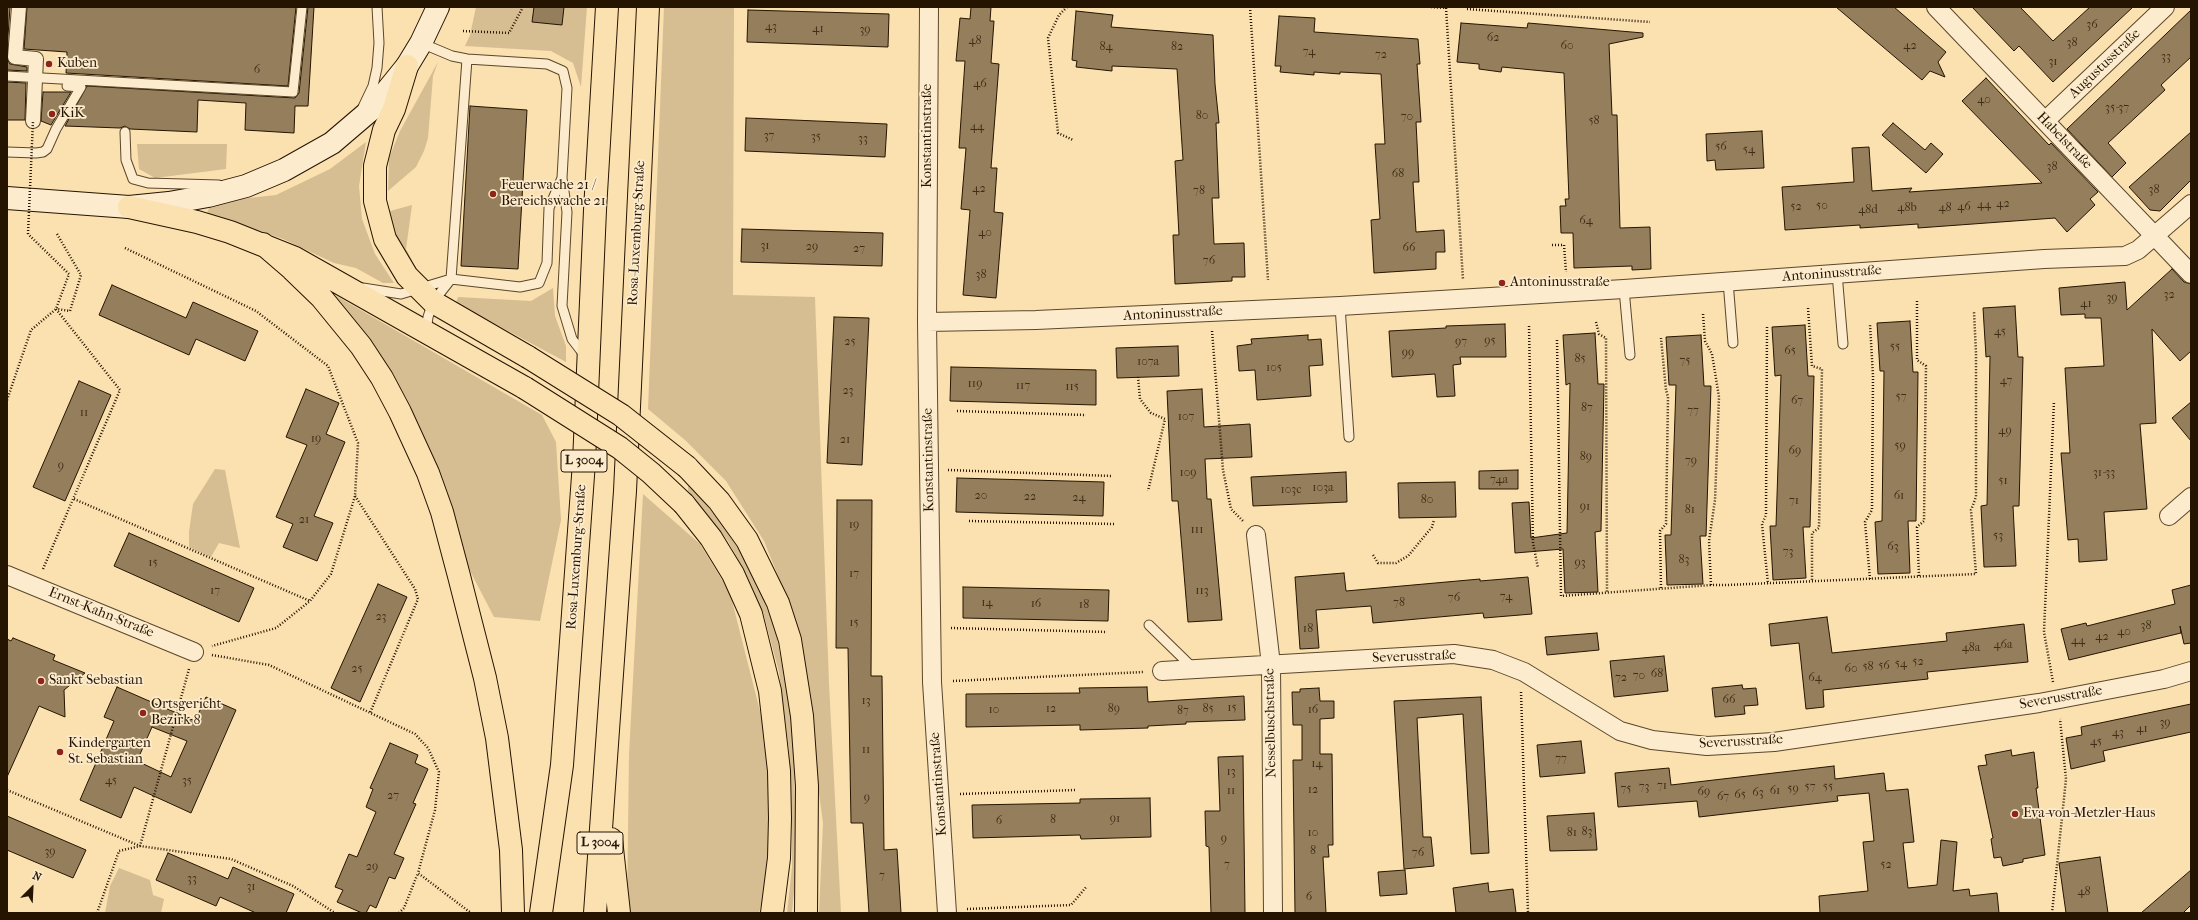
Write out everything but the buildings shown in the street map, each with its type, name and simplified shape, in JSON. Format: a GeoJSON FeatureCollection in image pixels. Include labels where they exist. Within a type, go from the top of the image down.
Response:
{"type":"FeatureCollection","features":[{"type":"Feature","properties":{"kind":"highway","name":"Rosa-Luxemburg-Straße"},"geometry":{"type":"LineString","coordinates":[[541,913],[562,765],[590,362],[596,210],[608,7]]}},
{"type":"Feature","properties":{"kind":"highway","name":"Rosa-Luxemburg-Straße"},"geometry":{"type":"LineString","coordinates":[[595,913],[625,491],[648,7]]}},
{"type":"Feature","properties":{"kind":"highway"},"geometry":{"type":"LineString","coordinates":[[407,66],[378,150],[374,184],[379,220],[385,239],[394,258],[426,296],[621,415],[687,467],[719,501],[747,540],[778,603],[790,640],[802,716],[807,786],[806,913]]}},
{"type":"Feature","properties":{"kind":"highway"},"geometry":{"type":"LineString","coordinates":[[129,207],[197,222],[263,244],[295,258],[344,284],[525,388],[620,448],[651,473],[684,504],[711,538],[733,574],[751,614],[770,691],[780,771],[779,858],[772,913]]}},
{"type":"Feature","properties":{"kind":"highway"},"geometry":{"type":"LineString","coordinates":[[263,244],[292,269],[321,298],[361,346],[382,378],[400,412],[428,473],[442,512],[459,576],[485,678],[497,738],[512,850],[513,913]]}},
{"type":"Feature","properties":{"kind":"highway"},"geometry":{"type":"LineString","coordinates":[[604,772],[619,913]]}},
{"type":"Feature","properties":{"kind":"main road"},"geometry":{"type":"LineString","coordinates":[[7,198],[129,207],[169,203],[208,196],[246,186],[284,170],[309,158],[353,126],[387,92],[407,66],[421,43],[438,7]]}},
{"type":"Feature","properties":{"kind":"street"},"geometry":{"type":"LineString","coordinates":[[19,7],[15,57],[36,59],[33,121]]}},
{"type":"Feature","properties":{"kind":"street","name":"Konstantinstraße"},"geometry":{"type":"LineString","coordinates":[[929,7],[927,322],[932,682],[947,913]]}},
{"type":"Feature","properties":{"kind":"street","name":"Habelstraße"},"geometry":{"type":"LineString","coordinates":[[1936,7],[2191,274]]}},
{"type":"Feature","properties":{"kind":"street","name":"Augustusstraße"},"geometry":{"type":"LineString","coordinates":[[2045,121],[2165,7]]}},
{"type":"Feature","properties":{"kind":"street","name":"Antoninusstraße"},"geometry":{"type":"LineString","coordinates":[[927,322],[1036,320],[1340,306],[1624,289],[2044,259],[2125,256],[2138,250],[2156,236],[2191,204]]}},
{"type":"Feature","properties":{"kind":"street"},"geometry":{"type":"LineString","coordinates":[[2169,516],[2191,497]]}},
{"type":"Feature","properties":{"kind":"street","name":"Nesselbuschstraße"},"geometry":{"type":"LineString","coordinates":[[1256,535],[1271,665],[1273,913]]}},
{"type":"Feature","properties":{"kind":"street","name":"Ernst-Kahn-Straße"},"geometry":{"type":"LineString","coordinates":[[7,575],[194,652]]}},
{"type":"Feature","properties":{"kind":"street","name":"Severusstraße"},"geometry":{"type":"LineString","coordinates":[[1162,671],[1406,655],[1454,654],[1493,660],[1524,672],[1620,731],[1652,740],[1707,746],[1774,742],[2040,702],[2164,679],[2191,671]]}},
{"type":"Feature","properties":{"kind":"lane"},"geometry":{"type":"LineString","coordinates":[[7,76],[293,92],[302,7]]}},
{"type":"Feature","properties":{"kind":"lane"},"geometry":{"type":"LineString","coordinates":[[353,126],[373,86],[378,68],[379,43],[377,7]]}},
{"type":"Feature","properties":{"kind":"lane"},"geometry":{"type":"LineString","coordinates":[[421,43],[452,56],[467,59],[548,64],[563,71],[567,88],[562,178],[567,212],[562,306],[572,339],[590,362]]}},
{"type":"Feature","properties":{"kind":"lane"},"geometry":{"type":"LineString","coordinates":[[450,279],[467,59]]}},
{"type":"Feature","properties":{"kind":"lane"},"geometry":{"type":"LineString","coordinates":[[7,81],[81,87],[56,129],[48,149],[43,152],[7,152]]}},
{"type":"Feature","properties":{"kind":"lane"},"geometry":{"type":"LineString","coordinates":[[125,132],[129,172],[133,179],[140,182],[246,186]]}},
{"type":"Feature","properties":{"kind":"lane"},"geometry":{"type":"LineString","coordinates":[[344,284],[394,293],[426,296],[450,279],[520,287],[539,283],[547,263],[549,208],[562,178]]}},
{"type":"Feature","properties":{"kind":"lane"},"geometry":{"type":"LineString","coordinates":[[1837,273],[1844,344]]}},
{"type":"Feature","properties":{"kind":"lane"},"geometry":{"type":"LineString","coordinates":[[426,296],[450,279]]}},
{"type":"Feature","properties":{"kind":"lane"},"geometry":{"type":"LineString","coordinates":[[1728,281],[1733,343]]}},
{"type":"Feature","properties":{"kind":"lane"},"geometry":{"type":"LineString","coordinates":[[1624,289],[1630,355]]}},
{"type":"Feature","properties":{"kind":"lane"},"geometry":{"type":"LineString","coordinates":[[426,296],[428,317],[426,330]]}},
{"type":"Feature","properties":{"kind":"lane"},"geometry":{"type":"LineString","coordinates":[[1340,306],[1349,437]]}},
{"type":"Feature","properties":{"kind":"lane"},"geometry":{"type":"LineString","coordinates":[[1149,625],[1194,669]]}},
{"type":"Feature","properties":{"kind":"path"},"geometry":{"type":"LineString","coordinates":[[463,31],[509,33],[523,7]]}},
{"type":"Feature","properties":{"kind":"path"},"geometry":{"type":"LineString","coordinates":[[1067,7],[1059,15],[1048,38],[1058,133],[1073,140]]}},
{"type":"Feature","properties":{"kind":"path"},"geometry":{"type":"LineString","coordinates":[[1250,7],[1268,280]]}},
{"type":"Feature","properties":{"kind":"path"},"geometry":{"type":"LineString","coordinates":[[1431,7],[1446,8],[1464,285]]}},
{"type":"Feature","properties":{"kind":"path"},"geometry":{"type":"LineString","coordinates":[[1467,9],[1650,22]]}},
{"type":"Feature","properties":{"kind":"path"},"geometry":{"type":"LineString","coordinates":[[7,400],[31,330],[56,309],[69,274],[28,234],[33,121]]}},
{"type":"Feature","properties":{"kind":"path"},"geometry":{"type":"LineString","coordinates":[[56,309],[70,311],[81,275],[57,234]]}},
{"type":"Feature","properties":{"kind":"path"},"geometry":{"type":"LineString","coordinates":[[1552,245],[1564,246],[1567,279]]}},
{"type":"Feature","properties":{"kind":"path"},"geometry":{"type":"LineString","coordinates":[[125,248],[256,311],[328,366],[358,443],[355,496],[331,574],[310,601],[276,628],[194,652]]}},
{"type":"Feature","properties":{"kind":"path"},"geometry":{"type":"LineString","coordinates":[[1917,300],[1917,360],[1926,366],[1924,521],[1917,527],[1919,576]]}},
{"type":"Feature","properties":{"kind":"path"},"geometry":{"type":"LineString","coordinates":[[1808,308],[1812,366],[1822,369],[1819,528],[1812,533],[1812,581]]}},
{"type":"Feature","properties":{"kind":"path"},"geometry":{"type":"LineString","coordinates":[[35,586],[120,390],[56,309]]}},
{"type":"Feature","properties":{"kind":"path"},"geometry":{"type":"LineString","coordinates":[[1557,340],[1562,596],[1711,585],[1768,584],[1976,574],[1971,510],[1976,496],[1976,353],[1974,312]]}},
{"type":"Feature","properties":{"kind":"path"},"geometry":{"type":"LineString","coordinates":[[1703,314],[1705,341],[1712,354],[1719,398],[1715,500],[1709,541],[1711,585]]}},
{"type":"Feature","properties":{"kind":"path"},"geometry":{"type":"LineString","coordinates":[[1596,322],[1599,334],[1606,338],[1608,592]]}},
{"type":"Feature","properties":{"kind":"path"},"geometry":{"type":"LineString","coordinates":[[1212,324],[1223,470],[1231,509],[1256,535]]}},
{"type":"Feature","properties":{"kind":"path"},"geometry":{"type":"LineString","coordinates":[[1870,324],[1873,376],[1872,510],[1865,522],[1870,579]]}},
{"type":"Feature","properties":{"kind":"path"},"geometry":{"type":"LineString","coordinates":[[1529,326],[1533,543],[1538,568]]}},
{"type":"Feature","properties":{"kind":"path"},"geometry":{"type":"LineString","coordinates":[[1766,327],[1766,515],[1762,524],[1768,584]]}},
{"type":"Feature","properties":{"kind":"path"},"geometry":{"type":"LineString","coordinates":[[1661,338],[1668,397],[1666,524],[1660,531],[1661,588]]}},
{"type":"Feature","properties":{"kind":"path"},"geometry":{"type":"LineString","coordinates":[[1138,377],[1140,399],[1151,413],[1165,419],[1148,491]]}},
{"type":"Feature","properties":{"kind":"path"},"geometry":{"type":"LineString","coordinates":[[2054,401],[2044,632],[2054,690]]}},
{"type":"Feature","properties":{"kind":"path"},"geometry":{"type":"LineString","coordinates":[[957,411],[1086,415]]}},
{"type":"Feature","properties":{"kind":"path"},"geometry":{"type":"LineString","coordinates":[[944,470],[1112,476]]}},
{"type":"Feature","properties":{"kind":"path"},"geometry":{"type":"LineString","coordinates":[[355,496],[415,589],[418,599],[370,713]]}},
{"type":"Feature","properties":{"kind":"path"},"geometry":{"type":"LineString","coordinates":[[74,499],[310,601]]}},
{"type":"Feature","properties":{"kind":"path"},"geometry":{"type":"LineString","coordinates":[[969,520],[1114,524]]}},
{"type":"Feature","properties":{"kind":"path"},"geometry":{"type":"LineString","coordinates":[[1373,555],[1378,563],[1396,563],[1408,556],[1432,527],[1434,520]]}},
{"type":"Feature","properties":{"kind":"path"},"geometry":{"type":"LineString","coordinates":[[951,628],[1107,632]]}},
{"type":"Feature","properties":{"kind":"path"},"geometry":{"type":"LineString","coordinates":[[194,652],[269,665],[415,734],[428,748],[439,772],[435,810],[418,873],[404,908],[399,913]]}},
{"type":"Feature","properties":{"kind":"path"},"geometry":{"type":"LineString","coordinates":[[140,846],[194,652]]}},
{"type":"Feature","properties":{"kind":"path"},"geometry":{"type":"LineString","coordinates":[[953,681],[1162,671]]}},
{"type":"Feature","properties":{"kind":"path"},"geometry":{"type":"LineString","coordinates":[[1524,672],[1520,698],[1528,913]]}},
{"type":"Feature","properties":{"kind":"path"},"geometry":{"type":"LineString","coordinates":[[2052,913],[2066,779],[2059,712]]}},
{"type":"Feature","properties":{"kind":"path"},"geometry":{"type":"LineString","coordinates":[[7,790],[140,846],[231,859],[293,886],[335,913]]}},
{"type":"Feature","properties":{"kind":"path"},"geometry":{"type":"LineString","coordinates":[[960,794],[1076,790]]}},
{"type":"Feature","properties":{"kind":"path"},"geometry":{"type":"LineString","coordinates":[[97,913],[119,851],[140,846]]}},
{"type":"Feature","properties":{"kind":"path"},"geometry":{"type":"LineString","coordinates":[[418,873],[471,913]]}},
{"type":"Feature","properties":{"kind":"path"},"geometry":{"type":"LineString","coordinates":[[967,908],[1071,905],[1087,886]]}},
{"type":"Feature","properties":{"kind":"shaded area"},"geometry":{"type":"Polygon","coordinates":[[[476,7],[587,7],[581,87],[573,63],[551,51],[465,46],[470,35],[476,7]]]}},
{"type":"Feature","properties":{"kind":"shaded area"},"geometry":{"type":"Polygon","coordinates":[[[664,7],[734,7],[733,295],[815,297],[829,684],[841,913],[819,913],[823,823],[795,618],[764,541],[726,481],[685,440],[648,409],[664,7]]]}},
{"type":"Feature","properties":{"kind":"shaded area"},"geometry":{"type":"Polygon","coordinates":[[[438,62],[433,76],[428,138],[424,151],[416,167],[388,191],[389,158],[400,131],[438,62]]]}},
{"type":"Feature","properties":{"kind":"shaded area"},"geometry":{"type":"Polygon","coordinates":[[[366,142],[359,186],[362,219],[375,254],[394,283],[383,283],[356,268],[334,263],[283,239],[207,213],[212,202],[276,195],[330,169],[366,142]]]}},
{"type":"Feature","properties":{"kind":"shaded area"},"geometry":{"type":"Polygon","coordinates":[[[137,144],[227,144],[226,169],[155,178],[139,169],[137,144]]]}},
{"type":"Feature","properties":{"kind":"shaded area"},"geometry":{"type":"Polygon","coordinates":[[[412,205],[406,249],[413,262],[402,249],[391,226],[390,211],[412,205]]]}},
{"type":"Feature","properties":{"kind":"shaded area"},"geometry":{"type":"Polygon","coordinates":[[[314,283],[542,415],[556,442],[561,520],[540,621],[494,617],[467,565],[437,466],[405,396],[362,336],[314,283]]]}},
{"type":"Feature","properties":{"kind":"shaded area"},"geometry":{"type":"Polygon","coordinates":[[[553,288],[555,316],[566,346],[566,362],[456,303],[458,297],[531,301],[553,288]]]}},
{"type":"Feature","properties":{"kind":"shaded area"},"geometry":{"type":"Polygon","coordinates":[[[215,469],[225,470],[240,548],[219,543],[211,557],[189,547],[189,532],[193,504],[215,469]]]}},
{"type":"Feature","properties":{"kind":"shaded area"},"geometry":{"type":"Polygon","coordinates":[[[688,483],[718,519],[744,557],[762,595],[776,633],[790,708],[794,750],[796,868],[792,913],[787,913],[792,867],[789,751],[779,672],[764,616],[748,578],[728,541],[688,491],[688,483]]]}},
{"type":"Feature","properties":{"kind":"shaded area"},"geometry":{"type":"Polygon","coordinates":[[[643,494],[700,544],[730,593],[762,719],[769,787],[769,855],[766,887],[759,913],[627,913],[629,754],[643,494]]]}},
{"type":"Feature","properties":{"kind":"shaded area"},"geometry":{"type":"Polygon","coordinates":[[[119,868],[150,880],[153,895],[164,899],[161,913],[105,913],[110,886],[119,868]]]}},
{"type":"Feature","properties":{"kind":"place","name":"Kuben"},"geometry":{"type":"Point","coordinates":[49,64]}},
{"type":"Feature","properties":{"kind":"place","name":"KiK"},"geometry":{"type":"Point","coordinates":[52,114]}},
{"type":"Feature","properties":{"kind":"place","name":"Feuerwache 21 / Bereichswache 21"},"geometry":{"type":"Point","coordinates":[493,194]}},
{"type":"Feature","properties":{"kind":"place","name":"Antoninusstraße"},"geometry":{"type":"Point","coordinates":[1502,283]}},
{"type":"Feature","properties":{"kind":"place","name":"Sankt Sebastian"},"geometry":{"type":"Point","coordinates":[41,681]}},
{"type":"Feature","properties":{"kind":"place","name":"Ortsgericht Bezirk 8"},"geometry":{"type":"Point","coordinates":[143,713]}},
{"type":"Feature","properties":{"kind":"place","name":"Kindergarten St. Sebastian"},"geometry":{"type":"Point","coordinates":[60,752]}},
{"type":"Feature","properties":{"kind":"place","name":"Eva-von-Metzler-Haus"},"geometry":{"type":"Point","coordinates":[2015,814]}}]}
